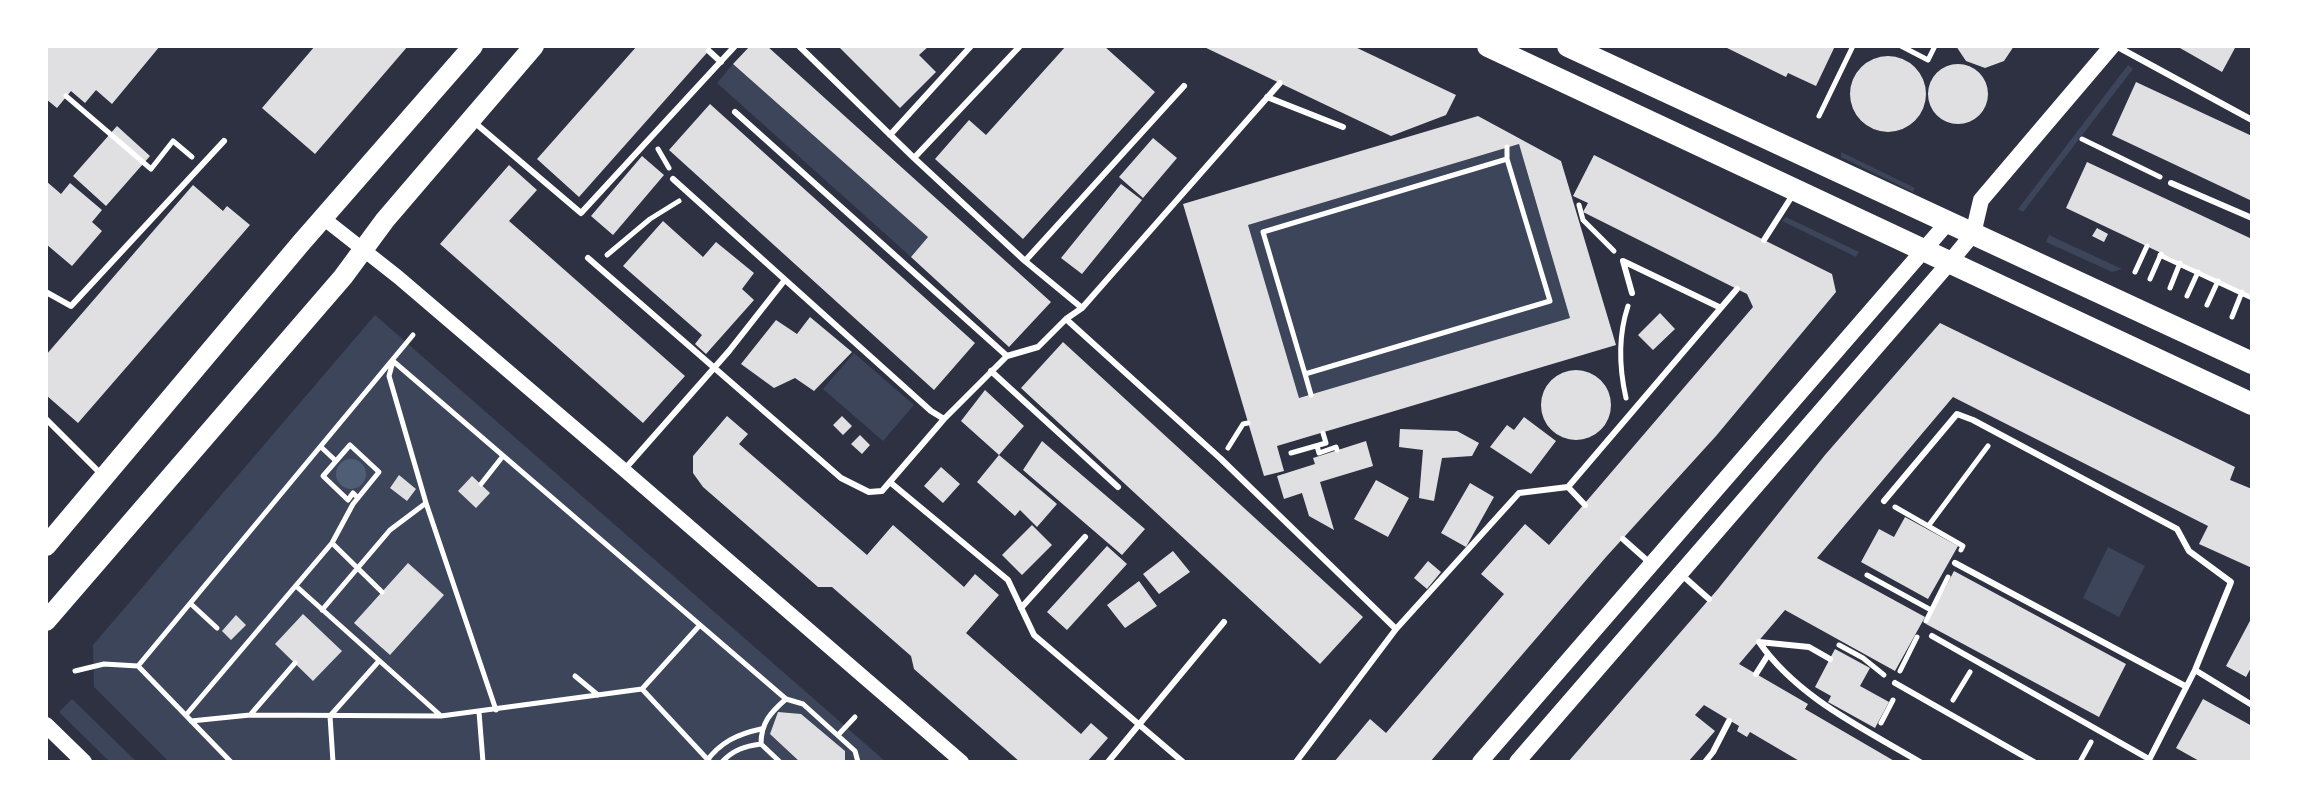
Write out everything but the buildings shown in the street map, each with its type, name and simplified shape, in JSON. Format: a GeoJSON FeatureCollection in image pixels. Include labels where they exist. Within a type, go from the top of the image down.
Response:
{"type":"FeatureCollection","features":[{"type":"Feature","properties":{"kind":"highway"},"geometry":{"type":"LineString","coordinates":[[1488,46],[2252,404]]}},
{"type":"Feature","properties":{"kind":"highway"},"geometry":{"type":"LineString","coordinates":[[1568,46],[2252,363]]}},
{"type":"Feature","properties":{"kind":"main road"},"geometry":{"type":"LineString","coordinates":[[46,546],[473,46]]}},
{"type":"Feature","properties":{"kind":"main road"},"geometry":{"type":"LineString","coordinates":[[46,621],[343,277],[363,248],[534,46]]}},
{"type":"Feature","properties":{"kind":"main road"},"geometry":{"type":"LineString","coordinates":[[1517,762],[1949,263],[1973,234],[1981,200],[2114,46]]}},
{"type":"Feature","properties":{"kind":"main road"},"geometry":{"type":"LineString","coordinates":[[1480,762],[1948,222]]}},
{"type":"Feature","properties":{"kind":"main road"},"geometry":{"type":"LineString","coordinates":[[1656,560],[1680,574]]}},
{"type":"Feature","properties":{"kind":"main road"},"geometry":{"type":"LineString","coordinates":[[46,725],[84,762]]}},
{"type":"Feature","properties":{"kind":"street"},"geometry":{"type":"LineString","coordinates":[[323,218],[363,248],[624,470],[962,762]]}},
{"type":"Feature","properties":{"kind":"lane"},"geometry":{"type":"LineString","coordinates":[[470,119],[581,213],[735,46]]}},
{"type":"Feature","properties":{"kind":"lane"},"geometry":{"type":"LineString","coordinates":[[799,46],[1025,261],[1082,308]]}},
{"type":"Feature","properties":{"kind":"lane"},"geometry":{"type":"LineString","coordinates":[[890,135],[971,46]]}},
{"type":"Feature","properties":{"kind":"lane"},"geometry":{"type":"LineString","coordinates":[[914,158],[1020,46]]}},
{"type":"Feature","properties":{"kind":"lane"},"geometry":{"type":"LineString","coordinates":[[2114,46],[2252,120]]}},
{"type":"Feature","properties":{"kind":"lane"},"geometry":{"type":"LineString","coordinates":[[709,51],[721,62]]}},
{"type":"Feature","properties":{"kind":"lane"},"geometry":{"type":"LineString","coordinates":[[588,258],[841,478],[869,492],[882,491],[944,419],[1007,356],[1038,347],[1082,308],[1280,83]]}},
{"type":"Feature","properties":{"kind":"lane"},"geometry":{"type":"LineString","coordinates":[[1025,261],[1184,86]]}},
{"type":"Feature","properties":{"kind":"lane"},"geometry":{"type":"LineString","coordinates":[[1267,97],[1343,127]]}},
{"type":"Feature","properties":{"kind":"lane"},"geometry":{"type":"LineString","coordinates":[[735,112],[1007,356]]}},
{"type":"Feature","properties":{"kind":"lane"},"geometry":{"type":"LineString","coordinates":[[46,292],[71,306],[224,141]]}},
{"type":"Feature","properties":{"kind":"lane"},"geometry":{"type":"LineString","coordinates":[[673,179],[784,281],[944,419]]}},
{"type":"Feature","properties":{"kind":"lane"},"geometry":{"type":"LineString","coordinates":[[2171,183],[2252,218]]}},
{"type":"Feature","properties":{"kind":"lane"},"geometry":{"type":"LineString","coordinates":[[1764,240],[1795,190]]}},
{"type":"Feature","properties":{"kind":"lane"},"geometry":{"type":"LineString","coordinates":[[1623,261],[1632,293]]}},
{"type":"Feature","properties":{"kind":"lane"},"geometry":{"type":"LineString","coordinates":[[1623,261],[1721,308]]}},
{"type":"Feature","properties":{"kind":"lane"},"geometry":{"type":"LineString","coordinates":[[624,470],[714,368],[784,281]]}},
{"type":"Feature","properties":{"kind":"lane"},"geometry":{"type":"LineString","coordinates":[[1296,762],[1396,629],[1519,493],[1568,487],[1737,289]]}},
{"type":"Feature","properties":{"kind":"lane"},"geometry":{"type":"LineString","coordinates":[[1066,319],[1221,459],[1396,629]]}},
{"type":"Feature","properties":{"kind":"lane"},"geometry":{"type":"LineString","coordinates":[[991,371],[1118,487]]}},
{"type":"Feature","properties":{"kind":"lane"},"geometry":{"type":"LineString","coordinates":[[1884,501],[1957,414],[2177,529],[2189,551],[2231,582],[2195,670],[2148,761],[1932,636]]}},
{"type":"Feature","properties":{"kind":"lane"},"geometry":{"type":"LineString","coordinates":[[46,419],[104,477]]}},
{"type":"Feature","properties":{"kind":"lane"},"geometry":{"type":"LineString","coordinates":[[891,483],[1008,580],[1034,635],[1183,762]]}},
{"type":"Feature","properties":{"kind":"lane"},"geometry":{"type":"LineString","coordinates":[[1568,487],[1585,505]]}},
{"type":"Feature","properties":{"kind":"lane"},"geometry":{"type":"LineString","coordinates":[[1021,608],[1085,537]]}},
{"type":"Feature","properties":{"kind":"lane"},"geometry":{"type":"LineString","coordinates":[[1623,539],[1656,560]]}},
{"type":"Feature","properties":{"kind":"lane"},"geometry":{"type":"LineString","coordinates":[[1955,563],[2185,686]]}},
{"type":"Feature","properties":{"kind":"lane"},"geometry":{"type":"LineString","coordinates":[[1680,574],[1709,599]]}},
{"type":"Feature","properties":{"kind":"lane"},"geometry":{"type":"LineString","coordinates":[[1108,762],[1224,622]]}},
{"type":"Feature","properties":{"kind":"lane"},"geometry":{"type":"LineString","coordinates":[[1830,659],[1809,647],[1759,642],[1768,655],[1820,703],[1920,762]]}},
{"type":"Feature","properties":{"kind":"lane"},"geometry":{"type":"LineString","coordinates":[[1756,674],[1768,655]]}},
{"type":"Feature","properties":{"kind":"lane"},"geometry":{"type":"LineString","coordinates":[[2195,670],[2252,705]]}},
{"type":"Feature","properties":{"kind":"lane"},"geometry":{"type":"LineString","coordinates":[[1895,683],[2034,762]]}},
{"type":"Feature","properties":{"kind":"lane"},"geometry":{"type":"LineString","coordinates":[[1705,762],[1729,721]]}},
{"type":"Feature","properties":{"kind":"path"},"geometry":{"type":"LineString","coordinates":[[1819,116],[1853,46]]}},
{"type":"Feature","properties":{"kind":"path"},"geometry":{"type":"LineString","coordinates":[[1901,46],[1928,60],[1935,46]]}},
{"type":"Feature","properties":{"kind":"path"},"geometry":{"type":"LineString","coordinates":[[66,96],[151,169],[173,141],[202,165]]}},
{"type":"Feature","properties":{"kind":"path"},"geometry":{"type":"LineString","coordinates":[[2082,139],[2171,183]]}},
{"type":"Feature","properties":{"kind":"path"},"geometry":{"type":"LineString","coordinates":[[1305,374],[1550,301],[1507,159],[1507,147]]}},
{"type":"Feature","properties":{"kind":"path"},"geometry":{"type":"LineString","coordinates":[[661,152],[666,158]]}},
{"type":"Feature","properties":{"kind":"path"},"geometry":{"type":"LineString","coordinates":[[1311,395],[1263,232],[1507,159]]}},
{"type":"Feature","properties":{"kind":"path"},"geometry":{"type":"LineString","coordinates":[[595,264],[650,219],[690,195]]}},
{"type":"Feature","properties":{"kind":"path"},"geometry":{"type":"LineString","coordinates":[[1579,205],[1583,220],[1623,261]]}},
{"type":"Feature","properties":{"kind":"path"},"geometry":{"type":"LineString","coordinates":[[2135,272],[2147,246]]}},
{"type":"Feature","properties":{"kind":"path"},"geometry":{"type":"LineString","coordinates":[[2150,279],[2161,254],[2252,298]]}},
{"type":"Feature","properties":{"kind":"path"},"geometry":{"type":"LineString","coordinates":[[2170,288],[2180,263]]}},
{"type":"Feature","properties":{"kind":"path"},"geometry":{"type":"LineString","coordinates":[[2187,296],[2198,272]]}},
{"type":"Feature","properties":{"kind":"path"},"geometry":{"type":"LineString","coordinates":[[2207,305],[2218,281]]}},
{"type":"Feature","properties":{"kind":"path"},"geometry":{"type":"LineString","coordinates":[[2232,317],[2242,292]]}},
{"type":"Feature","properties":{"kind":"path"},"geometry":{"type":"LineString","coordinates":[[1630,416],[1622,380],[1621,329],[1632,293]]}},
{"type":"Feature","properties":{"kind":"path"},"geometry":{"type":"LineString","coordinates":[[138,666],[413,335]]}},
{"type":"Feature","properties":{"kind":"path"},"geometry":{"type":"LineString","coordinates":[[393,361],[786,699],[803,704],[855,751],[858,762]]}},
{"type":"Feature","properties":{"kind":"path"},"geometry":{"type":"LineString","coordinates":[[393,361],[389,376],[426,503],[496,710]]}},
{"type":"Feature","properties":{"kind":"path"},"geometry":{"type":"LineString","coordinates":[[1929,525],[1992,440],[1973,420]]}},
{"type":"Feature","properties":{"kind":"path"},"geometry":{"type":"LineString","coordinates":[[1221,459],[1243,424],[1248,423]]}},
{"type":"Feature","properties":{"kind":"path"},"geometry":{"type":"LineString","coordinates":[[1291,453],[1326,443],[1323,433]]}},
{"type":"Feature","properties":{"kind":"path"},"geometry":{"type":"LineString","coordinates":[[188,718],[332,543],[358,498],[379,472],[350,445],[323,476],[348,500],[353,493],[358,498]]}},
{"type":"Feature","properties":{"kind":"path"},"geometry":{"type":"LineString","coordinates":[[1317,446],[1319,453],[1336,447],[1337,450]]}},
{"type":"Feature","properties":{"kind":"path"},"geometry":{"type":"LineString","coordinates":[[321,447],[336,461]]}},
{"type":"Feature","properties":{"kind":"path"},"geometry":{"type":"LineString","coordinates":[[481,484],[503,456]]}},
{"type":"Feature","properties":{"kind":"path"},"geometry":{"type":"LineString","coordinates":[[1874,735],[1892,702],[1895,683],[1963,546],[1884,501]]}},
{"type":"Feature","properties":{"kind":"path"},"geometry":{"type":"LineString","coordinates":[[322,610],[390,530],[426,503]]}},
{"type":"Feature","properties":{"kind":"path"},"geometry":{"type":"LineString","coordinates":[[332,543],[382,592]]}},
{"type":"Feature","properties":{"kind":"path"},"geometry":{"type":"LineString","coordinates":[[1867,575],[1931,610]]}},
{"type":"Feature","properties":{"kind":"path"},"geometry":{"type":"LineString","coordinates":[[296,586],[441,716]]}},
{"type":"Feature","properties":{"kind":"path"},"geometry":{"type":"LineString","coordinates":[[191,604],[217,628]]}},
{"type":"Feature","properties":{"kind":"path"},"geometry":{"type":"LineString","coordinates":[[188,718],[250,715],[441,716],[642,689],[700,625]]}},
{"type":"Feature","properties":{"kind":"path"},"geometry":{"type":"LineString","coordinates":[[1809,647],[1832,642],[1863,658],[1895,683]]}},
{"type":"Feature","properties":{"kind":"path"},"geometry":{"type":"LineString","coordinates":[[333,762],[330,716],[379,661]]}},
{"type":"Feature","properties":{"kind":"path"},"geometry":{"type":"LineString","coordinates":[[1946,712],[1977,662]]}},
{"type":"Feature","properties":{"kind":"path"},"geometry":{"type":"LineString","coordinates":[[250,715],[295,663]]}},
{"type":"Feature","properties":{"kind":"path"},"geometry":{"type":"LineString","coordinates":[[75,671],[104,664],[138,666],[231,762]]}},
{"type":"Feature","properties":{"kind":"path"},"geometry":{"type":"LineString","coordinates":[[575,676],[599,695]]}},
{"type":"Feature","properties":{"kind":"path"},"geometry":{"type":"LineString","coordinates":[[642,689],[708,761],[723,743],[742,733],[761,729]]}},
{"type":"Feature","properties":{"kind":"path"},"geometry":{"type":"LineString","coordinates":[[780,762],[761,744],[761,729],[771,712],[786,699]]}},
{"type":"Feature","properties":{"kind":"path"},"geometry":{"type":"LineString","coordinates":[[479,712],[483,762]]}},
{"type":"Feature","properties":{"kind":"path"},"geometry":{"type":"LineString","coordinates":[[838,735],[855,717]]}},
{"type":"Feature","properties":{"kind":"path"},"geometry":{"type":"LineString","coordinates":[[2080,762],[2097,730]]}},
{"type":"Feature","properties":{"kind":"path"},"geometry":{"type":"LineString","coordinates":[[722,762],[743,746],[761,744]]}},
{"type":"Feature","properties":{"kind":"shaded area"},"geometry":{"type":"Polygon","coordinates":[[[733,64],[928,237],[911,257],[717,83],[733,64]]]}},
{"type":"Feature","properties":{"kind":"shaded area"},"geometry":{"type":"Polygon","coordinates":[[[2128,65],[2133,69],[2023,212],[2018,209],[2128,65]]]}},
{"type":"Feature","properties":{"kind":"shaded area"},"geometry":{"type":"Polygon","coordinates":[[[1519,144],[1570,318],[1299,398],[1248,225],[1519,144]]]}},
{"type":"Feature","properties":{"kind":"shaded area"},"geometry":{"type":"Polygon","coordinates":[[[1841,152],[1915,188],[1913,192],[1841,157],[1841,152]]]}},
{"type":"Feature","properties":{"kind":"shaded area"},"geometry":{"type":"Polygon","coordinates":[[[1786,217],[1859,252],[1856,257],[1782,221],[1786,217]]]}},
{"type":"Feature","properties":{"kind":"shaded area"},"geometry":{"type":"Polygon","coordinates":[[[2049,235],[2122,269],[2112,272],[2046,242],[2049,235]]]}},
{"type":"Feature","properties":{"kind":"shaded area"},"geometry":{"type":"Polygon","coordinates":[[[375,315],[886,762],[169,762],[94,687],[93,645],[375,315]]]}},
{"type":"Feature","properties":{"kind":"shaded area"},"geometry":{"type":"Polygon","coordinates":[[[854,353],[914,405],[883,441],[823,389],[854,353]]]}},
{"type":"Feature","properties":{"kind":"shaded area"},"geometry":{"type":"Polygon","coordinates":[[[351,459],[361,464],[366,474],[361,484],[351,489],[341,484],[336,474],[341,464],[351,459]]]}},
{"type":"Feature","properties":{"kind":"shaded area"},"geometry":{"type":"Polygon","coordinates":[[[2108,547],[2145,566],[2119,617],[2083,598],[2108,547]]]}},
{"type":"Feature","properties":{"kind":"shaded area"},"geometry":{"type":"Polygon","coordinates":[[[72,699],[137,762],[110,762],[59,712],[72,699]]]}}]}
